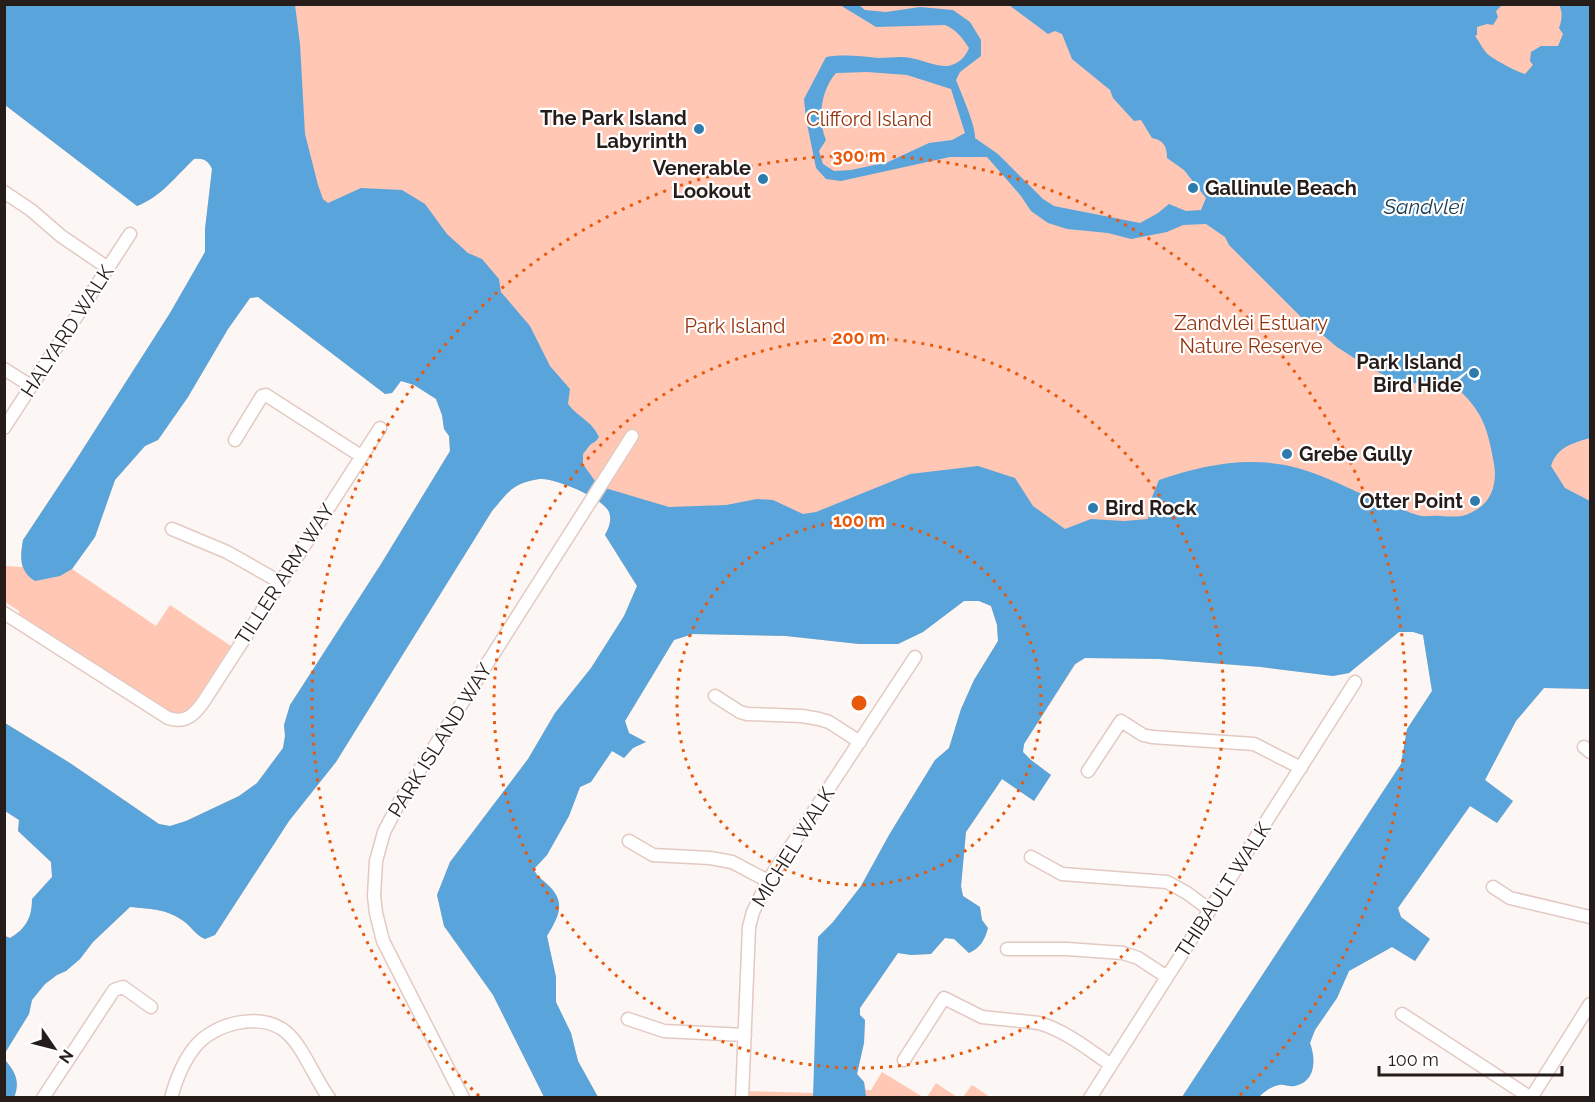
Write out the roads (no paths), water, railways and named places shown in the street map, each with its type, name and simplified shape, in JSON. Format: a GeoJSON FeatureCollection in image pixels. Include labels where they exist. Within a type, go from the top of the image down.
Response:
{"type":"FeatureCollection","features":[{"type":"Feature","properties":{"kind":"street"},"geometry":{"type":"LineString","coordinates":[[4,192],[31,210],[61,236],[108,268]]}},
{"type":"Feature","properties":{"kind":"street","name":"HALYARD WALK"},"geometry":{"type":"LineString","coordinates":[[4,428],[130,234]]}},
{"type":"Feature","properties":{"kind":"street"},"geometry":{"type":"LineString","coordinates":[[4,369],[32,386]]}},
{"type":"Feature","properties":{"kind":"street"},"geometry":{"type":"LineString","coordinates":[[235,440],[262,396],[269,396],[361,456]]}},
{"type":"Feature","properties":{"kind":"street","name":"TILLER ARM WAY"},"geometry":{"type":"LineString","coordinates":[[4,613],[168,718],[177,720],[189,718],[204,700],[380,428]]}},
{"type":"Feature","properties":{"kind":"street","name":"PARK ISLAND WAY"},"geometry":{"type":"LineString","coordinates":[[463,1098],[383,941],[374,904],[375,861],[384,832],[400,799],[632,436]]}},
{"type":"Feature","properties":{"kind":"street"},"geometry":{"type":"LineString","coordinates":[[172,529],[227,552],[280,582]]}},
{"type":"Feature","properties":{"kind":"street","name":"MICHEL WALK"},"geometry":{"type":"LineString","coordinates":[[742,1098],[750,922],[753,912],[768,881],[915,657]]}},
{"type":"Feature","properties":{"kind":"street","name":"THIBAULT WALK"},"geometry":{"type":"LineString","coordinates":[[1090,1098],[1355,682]]}},
{"type":"Feature","properties":{"kind":"street"},"geometry":{"type":"LineString","coordinates":[[715,696],[747,714],[802,716],[829,722],[860,742]]}},
{"type":"Feature","properties":{"kind":"street"},"geometry":{"type":"LineString","coordinates":[[1088,771],[1121,721],[1143,735],[1152,737],[1254,744],[1301,768]]}},
{"type":"Feature","properties":{"kind":"street"},"geometry":{"type":"LineString","coordinates":[[629,841],[653,855],[710,858],[732,862],[768,881]]}},
{"type":"Feature","properties":{"kind":"street"},"geometry":{"type":"LineString","coordinates":[[1031,857],[1062,874],[1167,882],[1210,910]]}},
{"type":"Feature","properties":{"kind":"street"},"geometry":{"type":"LineString","coordinates":[[1494,887],[1510,898],[1590,917]]}},
{"type":"Feature","properties":{"kind":"street"},"geometry":{"type":"LineString","coordinates":[[1007,949],[1068,949],[1123,953],[1138,957],[1167,977]]}},
{"type":"Feature","properties":{"kind":"street"},"geometry":{"type":"LineString","coordinates":[[44,1098],[114,990],[123,987],[151,1007]]}},
{"type":"Feature","properties":{"kind":"street"},"geometry":{"type":"LineString","coordinates":[[904,1060],[944,998],[982,1017],[1047,1025],[1065,1034],[1111,1065]]}},
{"type":"Feature","properties":{"kind":"street"},"geometry":{"type":"LineString","coordinates":[[1402,1014],[1531,1098],[1590,1004]]}},
{"type":"Feature","properties":{"kind":"street"},"geometry":{"type":"LineString","coordinates":[[628,1019],[664,1031],[745,1035]]}},
{"type":"Feature","properties":{"kind":"street"},"geometry":{"type":"LineString","coordinates":[[171,1098],[184,1062],[195,1046],[218,1029],[255,1021],[273,1023],[288,1034],[329,1098]]}},
{"type":"Feature","properties":{"kind":"water","name":"Sandvlei"},"geometry":{"type":"Polygon","coordinates":[[[5,5],[295,5],[300,44],[305,134],[323,199],[328,203],[361,188],[402,190],[425,204],[447,234],[468,253],[482,259],[499,279],[501,292],[530,326],[550,366],[570,389],[568,404],[593,427],[599,437],[583,454],[583,464],[595,481],[605,488],[669,507],[726,505],[757,499],[773,500],[803,514],[816,512],[910,474],[978,466],[1015,478],[1033,506],[1065,529],[1091,519],[1124,521],[1148,519],[1150,502],[1159,480],[1221,464],[1253,462],[1300,469],[1417,515],[1456,517],[1469,514],[1479,508],[1488,500],[1493,489],[1495,476],[1491,449],[1485,426],[1475,407],[1447,379],[1426,384],[1398,382],[1368,367],[1337,347],[1300,316],[1229,245],[1225,237],[1206,224],[1183,225],[1167,232],[1131,239],[1108,233],[1067,229],[1048,223],[1031,211],[987,157],[950,157],[841,181],[826,179],[816,168],[804,99],[826,57],[846,55],[878,58],[907,57],[948,66],[961,60],[969,48],[956,32],[945,25],[876,27],[840,5],[859,5],[865,10],[886,12],[920,7],[953,10],[970,22],[981,40],[981,56],[960,72],[956,80],[971,118],[975,138],[998,154],[1043,199],[1054,206],[1140,223],[1169,204],[1186,211],[1201,210],[1206,198],[1184,170],[1167,158],[1164,145],[1152,138],[1141,120],[1134,121],[1113,98],[1110,90],[1072,59],[1062,34],[1055,31],[1048,34],[1009,5],[1502,5],[1496,11],[1498,17],[1493,25],[1477,27],[1475,36],[1490,56],[1525,74],[1533,65],[1530,61],[1531,52],[1541,46],[1558,46],[1563,34],[1559,28],[1562,16],[1559,5],[1590,5],[1590,438],[1561,450],[1551,466],[1565,488],[1590,501],[1590,689],[1544,688],[1516,721],[1485,780],[1513,801],[1497,823],[1470,806],[1398,908],[1401,917],[1430,939],[1415,961],[1392,947],[1349,971],[1337,998],[1315,1030],[1310,1043],[1313,1069],[1307,1080],[1294,1086],[1276,1086],[1259,1097],[1182,1097],[1401,764],[1407,729],[1432,691],[1423,635],[1399,632],[1349,673],[1333,676],[1261,667],[1160,659],[1085,658],[1075,664],[1024,744],[1023,752],[1051,775],[1034,801],[1002,779],[966,832],[961,886],[963,896],[980,907],[982,920],[988,928],[984,940],[969,953],[954,939],[945,938],[931,954],[898,953],[860,1008],[860,1015],[865,1020],[864,1043],[857,1074],[864,1082],[866,1097],[813,1097],[818,937],[861,886],[935,760],[949,748],[961,709],[974,680],[998,641],[997,625],[991,606],[979,601],[964,601],[923,632],[898,644],[859,644],[786,636],[693,634],[674,640],[625,721],[629,733],[646,742],[633,748],[624,758],[612,751],[591,782],[580,787],[569,816],[547,855],[534,869],[553,891],[559,903],[558,916],[547,936],[556,977],[556,1002],[571,1033],[578,1061],[598,1097],[544,1097],[493,995],[444,926],[437,895],[450,862],[528,759],[555,713],[591,668],[624,616],[637,586],[605,535],[610,518],[605,507],[589,495],[568,486],[549,480],[533,480],[514,488],[492,511],[336,762],[289,821],[215,935],[205,939],[173,915],[130,907],[93,942],[80,959],[45,984],[32,1000],[29,1014],[5,1053],[5,936],[10,938],[24,926],[31,911],[32,899],[52,877],[51,862],[18,831],[19,820],[5,811],[5,723],[70,763],[159,824],[170,826],[186,821],[239,796],[257,783],[283,748],[284,725],[290,705],[381,564],[450,451],[449,436],[444,429],[436,399],[414,385],[401,381],[392,393],[385,394],[258,297],[250,298],[158,440],[145,446],[115,480],[95,537],[72,569],[60,576],[35,581],[23,568],[21,552],[23,540],[170,313],[205,252],[205,229],[212,169],[205,160],[194,159],[161,192],[137,206],[5,105],[5,5]],[[867,72],[836,73],[827,88],[822,105],[823,132],[826,140],[819,151],[823,164],[834,171],[851,170],[888,162],[929,143],[952,140],[965,133],[951,89],[907,75],[867,72]]]}},
{"type":"Feature","properties":{"kind":"water"},"geometry":{"type":"Polygon","coordinates":[[[5,1053],[6,1061],[15,1074],[17,1082],[14,1098],[5,1097],[5,1053]]]}},
{"type":"Feature","properties":{"kind":"place","name":"The Park Island Labyrinth"},"geometry":{"type":"Point","coordinates":[699,129]}},
{"type":"Feature","properties":{"kind":"place","name":"Venerable Lookout"},"geometry":{"type":"Point","coordinates":[763,179]}},
{"type":"Feature","properties":{"kind":"place","name":"Gallinule Beach"},"geometry":{"type":"Point","coordinates":[1193,188]}},
{"type":"Feature","properties":{"kind":"place","name":"Park Island Bird Hide"},"geometry":{"type":"Point","coordinates":[1474,373]}},
{"type":"Feature","properties":{"kind":"place","name":"Grebe Gully"},"geometry":{"type":"Point","coordinates":[1287,454]}},
{"type":"Feature","properties":{"kind":"place","name":"Otter Point"},"geometry":{"type":"Point","coordinates":[1475,501]}},
{"type":"Feature","properties":{"kind":"place","name":"Bird Rock"},"geometry":{"type":"Point","coordinates":[1093,508]}},
{"type":"Feature","properties":{"kind":"park label","name":"Clifford Island"},"geometry":{"type":"Point","coordinates":[869,119]}},
{"type":"Feature","properties":{"kind":"park label","name":"Park Island"},"geometry":{"type":"Point","coordinates":[735,326]}},
{"type":"Feature","properties":{"kind":"park label","name":"Zandvlei Estuary Nature Reserve"},"geometry":{"type":"Point","coordinates":[1251,334]}}]}
